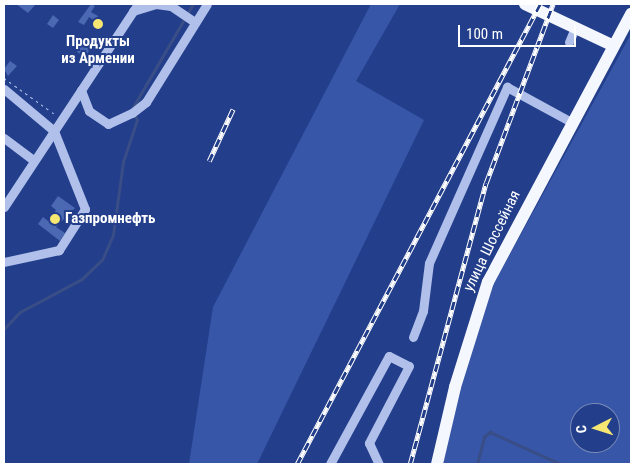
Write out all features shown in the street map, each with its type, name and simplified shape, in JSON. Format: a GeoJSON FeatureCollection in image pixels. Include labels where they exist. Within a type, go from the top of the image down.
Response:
{"type":"FeatureCollection","features":[{"type":"Feature","properties":{"kind":"main road"},"geometry":{"type":"LineString","coordinates":[[526,4],[614,46]]}},
{"type":"Feature","properties":{"kind":"main road","name":"улица Шоссейная"},"geometry":{"type":"LineString","coordinates":[[437,464],[455,386],[488,282],[631,14]]}},
{"type":"Feature","properties":{"kind":"street"},"geometry":{"type":"LineString","coordinates":[[4,207],[33,160],[54,131],[60,118],[81,90],[136,7],[156,4],[170,6],[195,22]]}},
{"type":"Feature","properties":{"kind":"street"},"geometry":{"type":"LineString","coordinates":[[81,90],[95,118],[116,123],[146,102],[207,4]]}},
{"type":"Feature","properties":{"kind":"street"},"geometry":{"type":"LineString","coordinates":[[569,42],[575,28]]}},
{"type":"Feature","properties":{"kind":"street"},"geometry":{"type":"LineString","coordinates":[[413,337],[423,311],[429,263],[507,87],[572,122]]}},
{"type":"Feature","properties":{"kind":"street"},"geometry":{"type":"LineString","coordinates":[[4,89],[54,131],[85,209],[59,250],[4,262]]}},
{"type":"Feature","properties":{"kind":"street"},"geometry":{"type":"LineString","coordinates":[[4,138],[33,160]]}},
{"type":"Feature","properties":{"kind":"street"},"geometry":{"type":"LineString","coordinates":[[330,464],[389,356],[409,366],[369,443],[379,464]]}},
{"type":"Feature","properties":{"kind":"path"},"geometry":{"type":"LineString","coordinates":[[4,78],[60,118]]}},
{"type":"Feature","properties":{"kind":"shaded area"},"geometry":{"type":"Polygon","coordinates":[[[371,4],[400,4],[356,81],[424,120],[257,464],[189,464],[213,307],[371,4]]]}},
{"type":"Feature","properties":{"kind":"shaded area"},"geometry":{"type":"Polygon","coordinates":[[[631,34],[631,464],[443,464],[461,384],[493,285],[631,34]]]}},
{"type":"Feature","properties":{"kind":"building"},"geometry":{"type":"Polygon","coordinates":[[[16,4],[36,4],[28,13],[16,4]]]}},
{"type":"Feature","properties":{"kind":"building"},"geometry":{"type":"Polygon","coordinates":[[[91,4],[95,6],[91,12],[98,16],[95,21],[89,17],[84,25],[78,22],[91,4]]]}},
{"type":"Feature","properties":{"kind":"building"},"geometry":{"type":"Polygon","coordinates":[[[53,15],[59,20],[53,28],[47,24],[53,15]]]}},
{"type":"Feature","properties":{"kind":"building"},"geometry":{"type":"Polygon","coordinates":[[[87,37],[95,42],[85,57],[77,52],[87,37]]]}},
{"type":"Feature","properties":{"kind":"building"},"geometry":{"type":"Polygon","coordinates":[[[10,61],[17,66],[8,76],[4,69],[10,61]]]}},
{"type":"Feature","properties":{"kind":"building","name":"Газпромнефть"},"geometry":{"type":"Polygon","coordinates":[[[58,196],[75,208],[56,227],[65,233],[60,241],[38,224],[43,217],[48,221],[56,210],[51,206],[58,196]]]}},
{"type":"Feature","properties":{"kind":"waterway"},"geometry":{"type":"LineString","coordinates":[[132,109],[193,4]]}},
{"type":"Feature","properties":{"kind":"waterway"},"geometry":{"type":"LineString","coordinates":[[4,329],[20,312],[82,279],[102,260],[113,235],[123,162],[137,120],[134,114]]}},
{"type":"Feature","properties":{"kind":"waterway"},"geometry":{"type":"LineString","coordinates":[[477,464],[484,437],[490,432],[561,464]]}},
{"type":"Feature","properties":{"kind":"railway"},"geometry":{"type":"LineString","coordinates":[[297,464],[540,4]]}},
{"type":"Feature","properties":{"kind":"railway"},"geometry":{"type":"LineString","coordinates":[[410,464],[486,183],[553,4]]}},
{"type":"Feature","properties":{"kind":"railway"},"geometry":{"type":"LineString","coordinates":[[209,161],[233,109]]}},
{"type":"Feature","properties":{"kind":"place","name":"Продукты из Армении"},"geometry":{"type":"Point","coordinates":[98,24]}},
{"type":"Feature","properties":{"kind":"place","name":"Газпромнефть"},"geometry":{"type":"Point","coordinates":[55,219]}}]}
